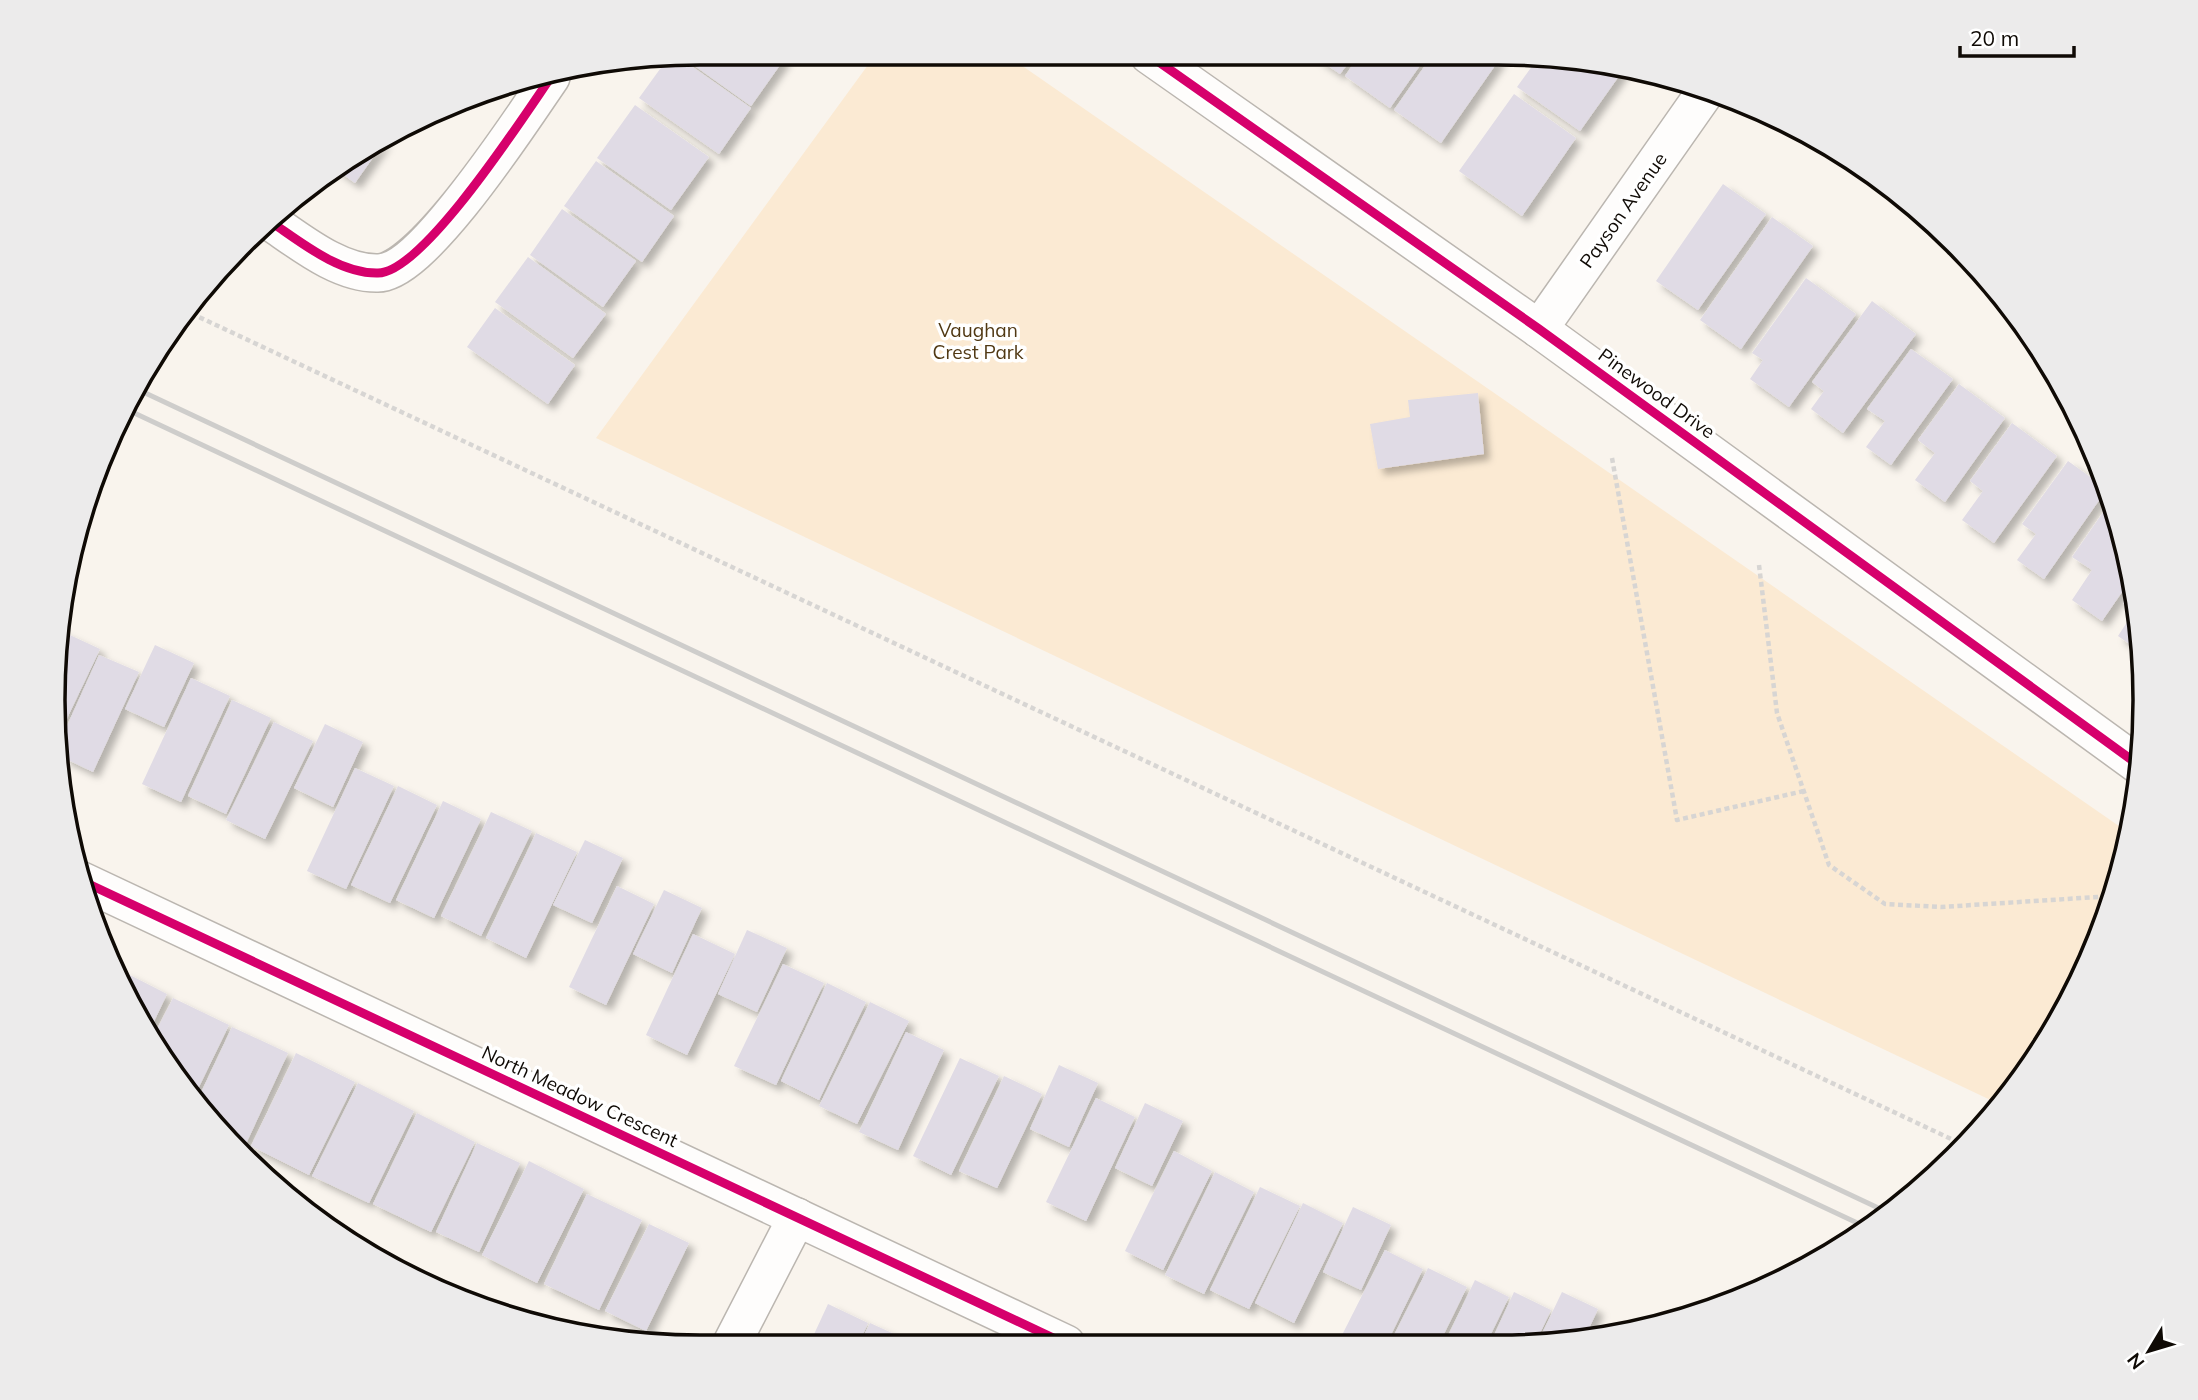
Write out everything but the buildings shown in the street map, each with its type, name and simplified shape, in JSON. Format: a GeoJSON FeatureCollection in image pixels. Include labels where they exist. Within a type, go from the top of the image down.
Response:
{"type":"FeatureCollection","features":[{"type":"Feature","properties":{"kind":"street","name":"Pinewood Drive"},"geometry":{"type":"LineString","coordinates":[[1163,65],[1539,330],[2130,759]]}},
{"type":"Feature","properties":{"kind":"street"},"geometry":{"type":"LineString","coordinates":[[277,226],[349,269],[380,274],[406,261],[468,194],[546,84]]}},
{"type":"Feature","properties":{"kind":"street","name":"Payson Avenue"},"geometry":{"type":"LineString","coordinates":[[1539,330],[1701,98]]}},
{"type":"Feature","properties":{"kind":"street","name":"North Meadow Crescent"},"geometry":{"type":"LineString","coordinates":[[93,886],[1047,1335]]}},
{"type":"Feature","properties":{"kind":"street"},"geometry":{"type":"LineString","coordinates":[[736,1335],[797,1217]]}},
{"type":"Feature","properties":{"kind":"path"},"geometry":{"type":"LineString","coordinates":[[195,315],[1955,1141]]}},
{"type":"Feature","properties":{"kind":"path"},"geometry":{"type":"LineString","coordinates":[[1612,458],[1676,820],[1804,791]]}},
{"type":"Feature","properties":{"kind":"path"},"geometry":{"type":"LineString","coordinates":[[1759,565],[1777,713],[1829,865],[1885,904],[1941,907],[2102,896]]}},
{"type":"Feature","properties":{"kind":"green space","name":"Vaughan Crest Park"},"geometry":{"type":"Polygon","coordinates":[[[868,65],[1021,65],[2120,827],[2112,864],[2100,904],[2068,981],[2026,1053],[1991,1100],[596,438],[868,65]]]}},
{"type":"Feature","properties":{"kind":"railway"},"geometry":{"type":"LineString","coordinates":[[144,393],[1879,1208]]}},
{"type":"Feature","properties":{"kind":"railway"},"geometry":{"type":"LineString","coordinates":[[133,413],[1858,1223]]}},
{"type":"Feature","properties":{"kind":"cycle path"},"geometry":{"type":"LineString","coordinates":[[1163,65],[1539,329],[2130,759]]}},
{"type":"Feature","properties":{"kind":"cycle path"},"geometry":{"type":"LineString","coordinates":[[277,226],[323,256],[350,269],[378,273],[397,266],[420,248],[471,190],[546,84]]}},
{"type":"Feature","properties":{"kind":"cycle path"},"geometry":{"type":"LineString","coordinates":[[93,886],[1047,1335]]}}]}
